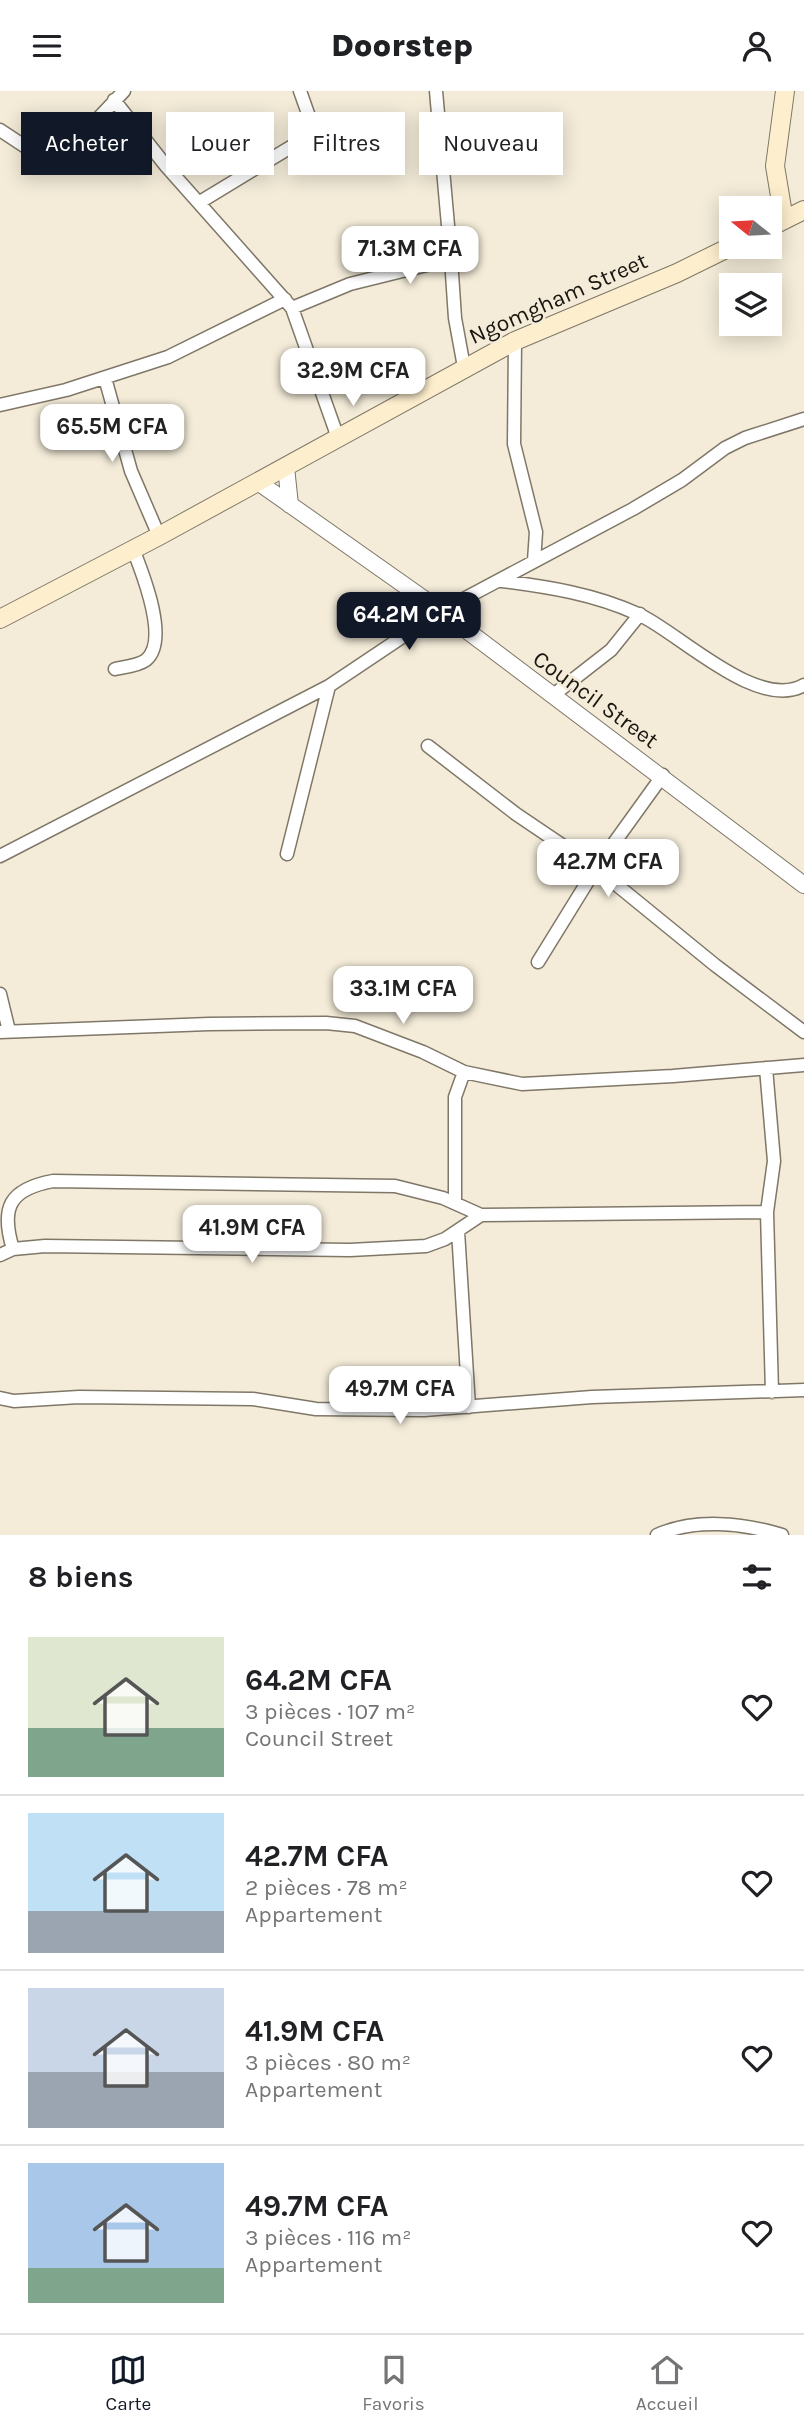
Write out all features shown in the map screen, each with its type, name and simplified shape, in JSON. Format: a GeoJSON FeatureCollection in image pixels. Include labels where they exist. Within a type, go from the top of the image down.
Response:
{"type":"FeatureCollection","features":[{"type":"Feature","properties":{"kind":"main road"},"geometry":{"type":"LineString","coordinates":[[776,196],[775,166],[785,91]]}},
{"type":"Feature","properties":{"kind":"main road"},"geometry":{"type":"LineString","coordinates":[[782,221],[804,210]]}},
{"type":"Feature","properties":{"kind":"main road","name":"Ngomgham Street"},"geometry":{"type":"LineString","coordinates":[[0,619],[159,536],[464,367],[515,341],[677,273],[719,252]]}},
{"type":"Feature","properties":{"kind":"street"},"geometry":{"type":"LineString","coordinates":[[200,202],[309,136],[312,122],[300,91]]}},
{"type":"Feature","properties":{"kind":"street"},"geometry":{"type":"LineString","coordinates":[[436,91],[455,318],[464,367]]}},
{"type":"Feature","properties":{"kind":"street"},"geometry":{"type":"LineString","coordinates":[[0,130],[50,163],[58,161],[119,96],[166,166],[289,304],[338,438]]}},
{"type":"Feature","properties":{"kind":"street"},"geometry":{"type":"LineString","coordinates":[[0,405],[105,378],[191,347],[289,304],[350,284],[451,258]]}},
{"type":"Feature","properties":{"kind":"street"},"geometry":{"type":"LineString","coordinates":[[515,341],[514,444],[536,532],[534,561]]}},
{"type":"Feature","properties":{"kind":"street"},"geometry":{"type":"LineString","coordinates":[[105,378],[131,471],[159,536]]}},
{"type":"Feature","properties":{"kind":"street"},"geometry":{"type":"LineString","coordinates":[[0,856],[329,686],[441,611],[502,582],[554,549],[634,509],[746,437],[804,419]]}},
{"type":"Feature","properties":{"kind":"street"},"geometry":{"type":"LineString","coordinates":[[286,467],[289,505]]}},
{"type":"Feature","properties":{"kind":"street","name":"Council Street"},"geometry":{"type":"LineString","coordinates":[[258,482],[441,611],[552,696],[663,775],[804,885]]}},
{"type":"Feature","properties":{"kind":"street"},"geometry":{"type":"LineString","coordinates":[[536,532],[554,549]]}},
{"type":"Feature","properties":{"kind":"street"},"geometry":{"type":"LineString","coordinates":[[115,669],[142,662],[149,658],[152,649],[155,622],[151,597],[133,549]]}},
{"type":"Feature","properties":{"kind":"street"},"geometry":{"type":"LineString","coordinates":[[502,582],[562,588],[640,614],[710,664],[779,693],[804,685]]}},
{"type":"Feature","properties":{"kind":"street"},"geometry":{"type":"LineString","coordinates":[[552,696],[611,650],[640,614]]}},
{"type":"Feature","properties":{"kind":"street"},"geometry":{"type":"LineString","coordinates":[[287,854],[329,686]]}},
{"type":"Feature","properties":{"kind":"street"},"geometry":{"type":"LineString","coordinates":[[428,746],[516,814],[596,867],[715,965],[804,1032]]}},
{"type":"Feature","properties":{"kind":"street"},"geometry":{"type":"LineString","coordinates":[[538,963],[596,867],[663,775]]}},
{"type":"Feature","properties":{"kind":"street"},"geometry":{"type":"LineString","coordinates":[[0,994],[5,1031],[326,1023],[355,1026],[423,1052],[464,1072],[522,1084],[804,1065]]}},
{"type":"Feature","properties":{"kind":"street"},"geometry":{"type":"LineString","coordinates":[[766,1068],[774,1161],[767,1212],[772,1392]]}},
{"type":"Feature","properties":{"kind":"street"},"geometry":{"type":"LineString","coordinates":[[455,1203],[455,1097],[464,1072]]}},
{"type":"Feature","properties":{"kind":"street"},"geometry":{"type":"LineString","coordinates":[[13,1249],[2,1219],[5,1207],[19,1192],[53,1181],[395,1187],[455,1203],[481,1216],[767,1212]]}},
{"type":"Feature","properties":{"kind":"street"},"geometry":{"type":"LineString","coordinates":[[0,1255],[13,1249],[84,1245],[350,1250],[426,1246],[458,1231],[481,1216]]}},
{"type":"Feature","properties":{"kind":"street"},"geometry":{"type":"LineString","coordinates":[[458,1231],[469,1406]]}},
{"type":"Feature","properties":{"kind":"street"},"geometry":{"type":"LineString","coordinates":[[0,1398],[14,1401],[79,1397],[253,1399],[316,1409],[469,1406],[592,1397],[804,1389]]}},
{"type":"Feature","properties":{"kind":"street"},"geometry":{"type":"LineString","coordinates":[[657,1535],[723,1523],[757,1527],[782,1535]]}}]}
